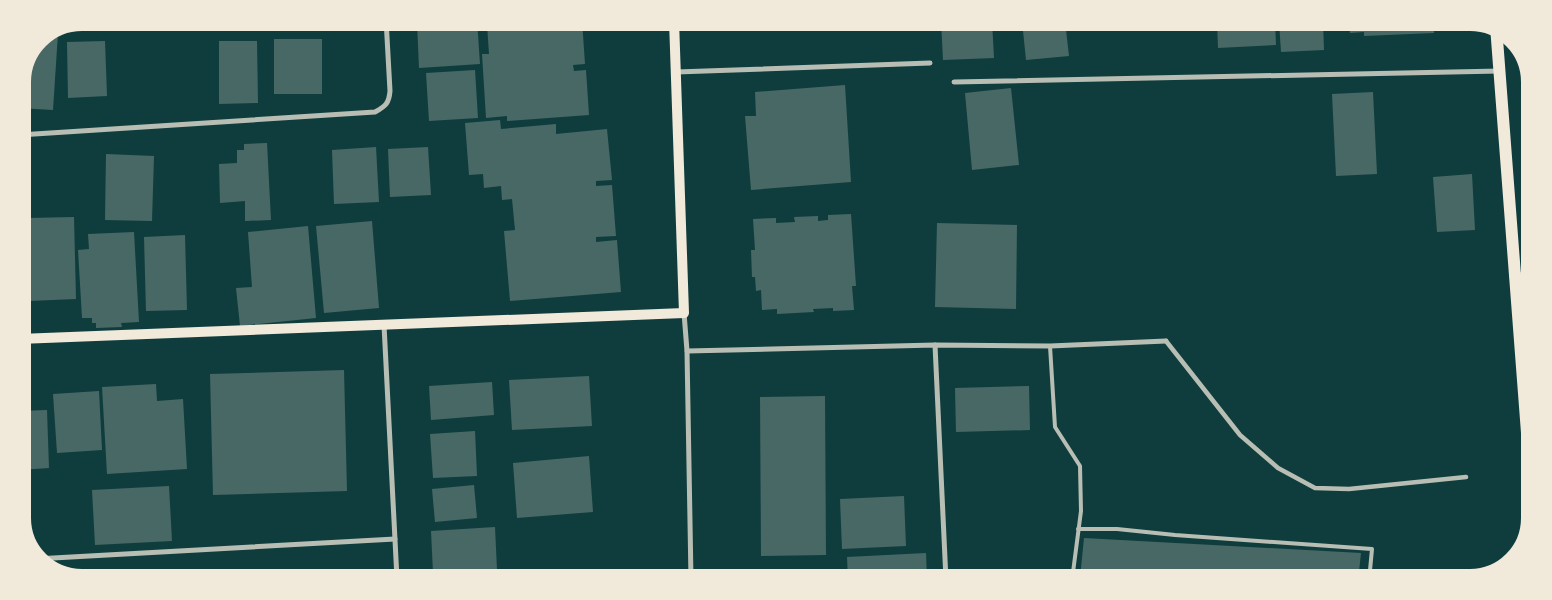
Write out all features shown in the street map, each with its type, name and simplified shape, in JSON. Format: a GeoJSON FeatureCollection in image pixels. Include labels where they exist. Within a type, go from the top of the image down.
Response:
{"type":"FeatureCollection","features":[{"type":"Feature","properties":{"kind":"main road"},"geometry":{"type":"LineString","coordinates":[[28,339],[684,313],[674,27]]}},
{"type":"Feature","properties":{"kind":"main road"},"geometry":{"type":"LineString","coordinates":[[1497,35],[1524,399]]}},
{"type":"Feature","properties":{"kind":"street"},"geometry":{"type":"LineString","coordinates":[[27,135],[375,112],[389,102],[386,27]]}},
{"type":"Feature","properties":{"kind":"street"},"geometry":{"type":"LineString","coordinates":[[676,72],[930,63]]}},
{"type":"Feature","properties":{"kind":"street"},"geometry":{"type":"LineString","coordinates":[[954,82],[1500,71]]}},
{"type":"Feature","properties":{"kind":"street"},"geometry":{"type":"LineString","coordinates":[[1514,277],[1524,276]]}},
{"type":"Feature","properties":{"kind":"street"},"geometry":{"type":"LineString","coordinates":[[684,313],[687,351],[691,572]]}},
{"type":"Feature","properties":{"kind":"street"},"geometry":{"type":"LineString","coordinates":[[384,325],[397,572]]}},
{"type":"Feature","properties":{"kind":"street"},"geometry":{"type":"LineString","coordinates":[[687,351],[935,346],[1050,346],[1166,341],[1240,435],[1278,468],[1315,488],[1349,489],[1466,478]]}},
{"type":"Feature","properties":{"kind":"street"},"geometry":{"type":"LineString","coordinates":[[935,346],[946,572]]}},
{"type":"Feature","properties":{"kind":"street"},"geometry":{"type":"LineString","coordinates":[[45,558],[395,539]]}},
{"type":"Feature","properties":{"kind":"lane"},"geometry":{"type":"LineString","coordinates":[[1050,346],[1055,427],[1080,466],[1081,511],[1073,572]]}},
{"type":"Feature","properties":{"kind":"lane"},"geometry":{"type":"LineString","coordinates":[[1078,529],[1117,529],[1372,549],[1369,572]]}},
{"type":"Feature","properties":{"kind":"building"},"geometry":{"type":"Polygon","coordinates":[[[417,27],[477,27],[480,64],[419,68],[417,27]]]}},
{"type":"Feature","properties":{"kind":"building"},"geometry":{"type":"Polygon","coordinates":[[[487,27],[582,27],[585,64],[573,65],[574,71],[586,70],[589,115],[507,121],[507,116],[486,118],[482,54],[489,54],[487,27]]]}},
{"type":"Feature","properties":{"kind":"building"},"geometry":{"type":"Polygon","coordinates":[[[941,27],[992,27],[994,58],[943,60],[941,27]]]}},
{"type":"Feature","properties":{"kind":"building"},"geometry":{"type":"Polygon","coordinates":[[[1023,27],[1066,27],[1069,56],[1026,60],[1023,27]]]}},
{"type":"Feature","properties":{"kind":"building"},"geometry":{"type":"Polygon","coordinates":[[[1217,27],[1275,27],[1276,45],[1218,48],[1217,27]]]}},
{"type":"Feature","properties":{"kind":"building"},"geometry":{"type":"Polygon","coordinates":[[[1279,27],[1323,27],[1324,50],[1281,52],[1279,27]]]}},
{"type":"Feature","properties":{"kind":"building"},"geometry":{"type":"Polygon","coordinates":[[[1349,27],[1433,27],[1434,33],[1364,36],[1364,32],[1350,33],[1349,27]]]}},
{"type":"Feature","properties":{"kind":"building"},"geometry":{"type":"Polygon","coordinates":[[[58,34],[53,110],[27,108],[27,82],[32,61],[37,52],[43,43],[58,34]]]}},
{"type":"Feature","properties":{"kind":"building"},"geometry":{"type":"Polygon","coordinates":[[[274,39],[322,39],[322,94],[274,94],[274,39]]]}},
{"type":"Feature","properties":{"kind":"building"},"geometry":{"type":"Polygon","coordinates":[[[105,41],[107,96],[68,98],[67,42],[105,41]]]}},
{"type":"Feature","properties":{"kind":"building"},"geometry":{"type":"Polygon","coordinates":[[[219,41],[257,41],[258,103],[219,104],[219,41]]]}},
{"type":"Feature","properties":{"kind":"building"},"geometry":{"type":"Polygon","coordinates":[[[475,70],[478,118],[429,121],[426,73],[475,70]]]}},
{"type":"Feature","properties":{"kind":"building"},"geometry":{"type":"Polygon","coordinates":[[[845,85],[851,182],[751,190],[745,116],[756,116],[755,92],[845,85]]]}},
{"type":"Feature","properties":{"kind":"building"},"geometry":{"type":"Polygon","coordinates":[[[1011,88],[1019,165],[972,170],[965,93],[1011,88]]]}},
{"type":"Feature","properties":{"kind":"building"},"geometry":{"type":"Polygon","coordinates":[[[1373,92],[1377,174],[1336,176],[1332,94],[1373,92]]]}},
{"type":"Feature","properties":{"kind":"building"},"geometry":{"type":"Polygon","coordinates":[[[500,120],[501,129],[556,124],[556,134],[607,129],[612,180],[596,181],[596,186],[612,185],[616,236],[596,237],[596,242],[617,240],[621,292],[510,301],[504,231],[515,230],[512,199],[502,200],[501,186],[484,188],[483,174],[469,175],[465,123],[500,120]]]}},
{"type":"Feature","properties":{"kind":"building"},"geometry":{"type":"Polygon","coordinates":[[[267,143],[271,220],[245,221],[245,201],[220,203],[219,164],[237,163],[237,150],[244,150],[244,144],[267,143]]]}},
{"type":"Feature","properties":{"kind":"building"},"geometry":{"type":"Polygon","coordinates":[[[376,147],[379,202],[334,204],[332,150],[376,147]]]}},
{"type":"Feature","properties":{"kind":"building"},"geometry":{"type":"Polygon","coordinates":[[[428,147],[431,195],[390,197],[388,149],[428,147]]]}},
{"type":"Feature","properties":{"kind":"building"},"geometry":{"type":"Polygon","coordinates":[[[106,154],[154,156],[152,221],[105,220],[106,154]]]}},
{"type":"Feature","properties":{"kind":"building"},"geometry":{"type":"Polygon","coordinates":[[[1472,174],[1475,230],[1437,232],[1433,177],[1472,174]]]}},
{"type":"Feature","properties":{"kind":"building"},"geometry":{"type":"Polygon","coordinates":[[[851,214],[856,286],[852,286],[854,310],[833,311],[833,308],[813,309],[814,312],[777,314],[777,309],[762,310],[761,290],[756,291],[755,277],[752,277],[751,250],[755,250],[753,219],[776,218],[776,223],[795,222],[794,217],[818,216],[818,221],[828,220],[828,215],[851,214]]]}},
{"type":"Feature","properties":{"kind":"building"},"geometry":{"type":"Polygon","coordinates":[[[74,217],[76,299],[29,301],[28,218],[74,217]]]}},
{"type":"Feature","properties":{"kind":"building"},"geometry":{"type":"Polygon","coordinates":[[[372,221],[379,308],[324,313],[316,226],[372,221]]]}},
{"type":"Feature","properties":{"kind":"building"},"geometry":{"type":"Polygon","coordinates":[[[937,223],[1017,225],[1016,309],[935,307],[937,223]]]}},
{"type":"Feature","properties":{"kind":"building"},"geometry":{"type":"Polygon","coordinates":[[[308,226],[316,318],[240,326],[236,288],[252,287],[248,232],[308,226]]]}},
{"type":"Feature","properties":{"kind":"building"},"geometry":{"type":"Polygon","coordinates":[[[134,232],[139,322],[121,323],[122,327],[96,328],[96,323],[92,323],[92,318],[82,318],[78,250],[89,249],[88,234],[134,232]]]}},
{"type":"Feature","properties":{"kind":"building"},"geometry":{"type":"Polygon","coordinates":[[[185,235],[187,310],[146,311],[144,237],[185,235]]]}},
{"type":"Feature","properties":{"kind":"building"},"geometry":{"type":"Polygon","coordinates":[[[344,370],[347,491],[213,495],[210,374],[344,370]]]}},
{"type":"Feature","properties":{"kind":"building"},"geometry":{"type":"Polygon","coordinates":[[[589,376],[592,426],[512,430],[509,380],[589,376]]]}},
{"type":"Feature","properties":{"kind":"building"},"geometry":{"type":"Polygon","coordinates":[[[492,382],[494,415],[431,420],[429,386],[492,382]]]}},
{"type":"Feature","properties":{"kind":"building"},"geometry":{"type":"Polygon","coordinates":[[[156,384],[157,401],[183,399],[187,469],[107,474],[102,387],[156,384]]]}},
{"type":"Feature","properties":{"kind":"building"},"geometry":{"type":"Polygon","coordinates":[[[1029,386],[1030,430],[956,432],[955,388],[1029,386]]]}},
{"type":"Feature","properties":{"kind":"building"},"geometry":{"type":"Polygon","coordinates":[[[99,391],[102,450],[57,453],[53,394],[99,391]]]}},
{"type":"Feature","properties":{"kind":"building"},"geometry":{"type":"Polygon","coordinates":[[[825,396],[826,555],[761,556],[760,397],[825,396]]]}},
{"type":"Feature","properties":{"kind":"building"},"geometry":{"type":"Polygon","coordinates":[[[47,410],[49,468],[28,469],[28,411],[47,410]]]}},
{"type":"Feature","properties":{"kind":"building"},"geometry":{"type":"Polygon","coordinates":[[[475,431],[477,476],[433,478],[430,434],[475,431]]]}},
{"type":"Feature","properties":{"kind":"building"},"geometry":{"type":"Polygon","coordinates":[[[589,456],[593,512],[517,518],[513,463],[589,456]]]}},
{"type":"Feature","properties":{"kind":"building"},"geometry":{"type":"Polygon","coordinates":[[[474,485],[477,518],[435,522],[432,489],[474,485]]]}},
{"type":"Feature","properties":{"kind":"building"},"geometry":{"type":"Polygon","coordinates":[[[169,486],[172,541],[95,545],[92,490],[169,486]]]}},
{"type":"Feature","properties":{"kind":"building"},"geometry":{"type":"Polygon","coordinates":[[[904,496],[906,546],[842,549],[840,499],[904,496]]]}},
{"type":"Feature","properties":{"kind":"building"},"geometry":{"type":"Polygon","coordinates":[[[495,527],[497,570],[433,572],[431,531],[495,527]]]}},
{"type":"Feature","properties":{"kind":"building"},"geometry":{"type":"Polygon","coordinates":[[[1084,538],[1361,553],[1359,572],[1081,572],[1084,538]]]}},
{"type":"Feature","properties":{"kind":"building"},"geometry":{"type":"Polygon","coordinates":[[[926,553],[927,572],[848,572],[847,557],[926,553]]]}}]}
